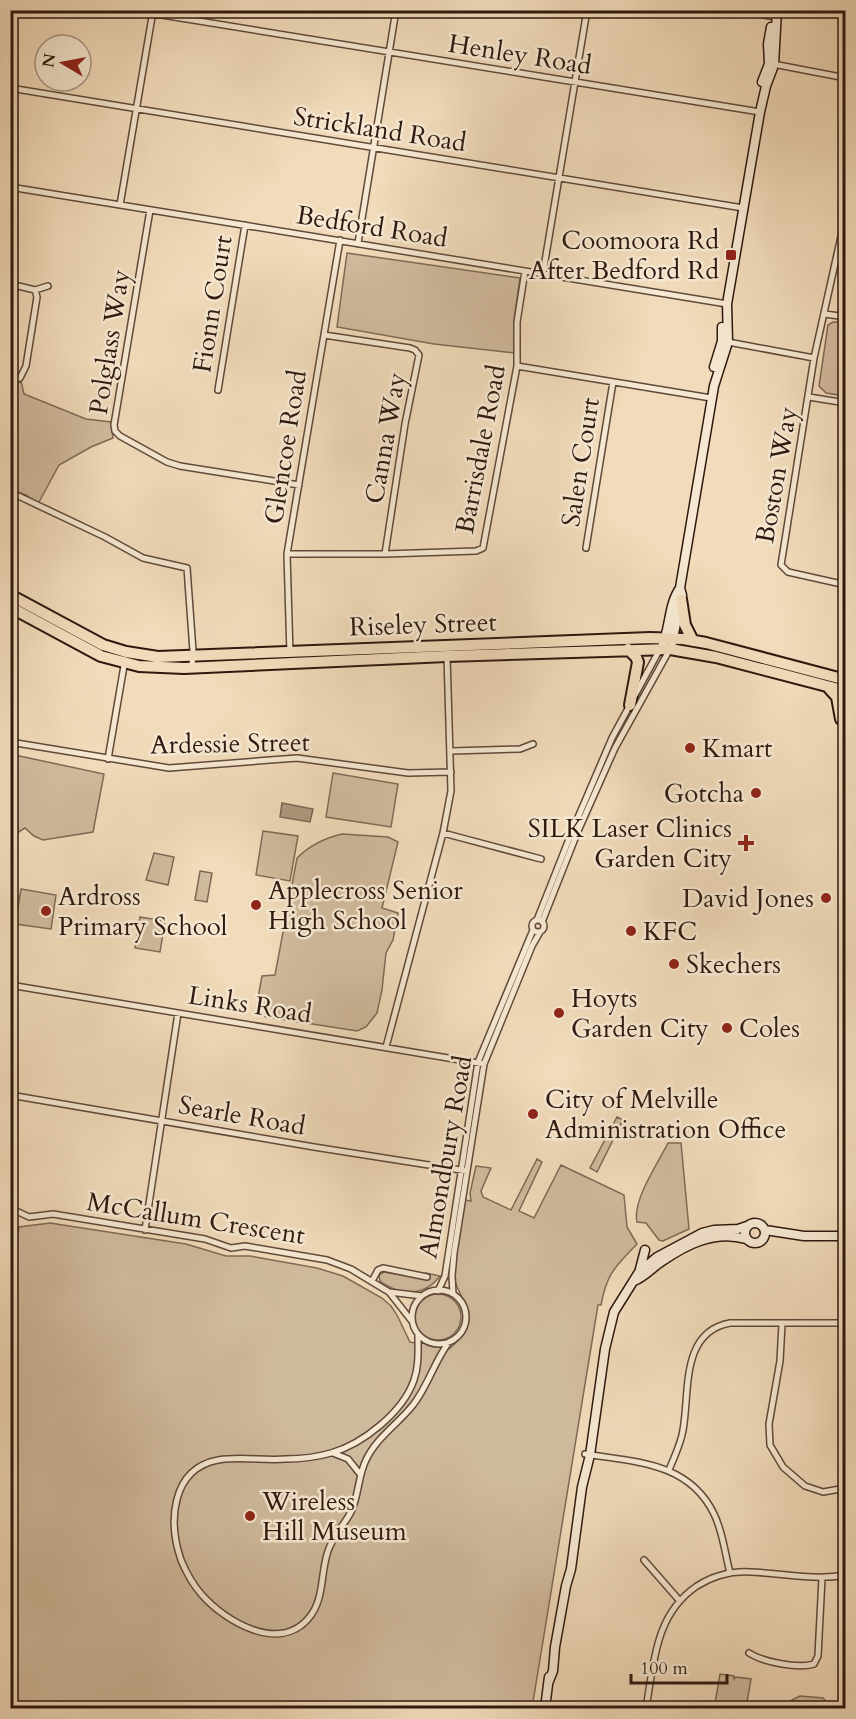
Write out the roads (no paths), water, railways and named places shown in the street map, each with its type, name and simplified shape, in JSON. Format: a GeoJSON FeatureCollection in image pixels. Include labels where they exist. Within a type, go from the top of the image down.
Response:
{"type":"FeatureCollection","features":[{"type":"Feature","properties":{"kind":"highway"},"geometry":{"type":"LineString","coordinates":[[681,593],[685,625],[693,641]]}},
{"type":"Feature","properties":{"kind":"highway","name":"Riseley Street"},"geometry":{"type":"LineString","coordinates":[[10,595],[125,658]]}},
{"type":"Feature","properties":{"kind":"highway","name":"Riseley Street"},"geometry":{"type":"LineString","coordinates":[[10,607],[92,652],[125,658],[158,657],[193,662],[586,640],[667,644],[846,691]]}},
{"type":"Feature","properties":{"kind":"highway","name":"Riseley Street"},"geometry":{"type":"LineString","coordinates":[[290,657],[447,656],[628,649],[693,641],[846,680]]}},
{"type":"Feature","properties":{"kind":"highway"},"geometry":{"type":"LineString","coordinates":[[628,649],[638,662],[630,705]]}},
{"type":"Feature","properties":{"kind":"highway"},"geometry":{"type":"LineString","coordinates":[[827,686],[837,697],[841,719]]}},
{"type":"Feature","properties":{"kind":"street","name":"Henley Road"},"geometry":{"type":"LineString","coordinates":[[131,10],[760,112]]}},
{"type":"Feature","properties":{"kind":"street"},"geometry":{"type":"LineString","coordinates":[[358,243],[396,10]]}},
{"type":"Feature","properties":{"kind":"street"},"geometry":{"type":"LineString","coordinates":[[543,273],[587,10]]}},
{"type":"Feature","properties":{"kind":"street"},"geometry":{"type":"LineString","coordinates":[[540,921],[615,748],[667,644],[681,593],[711,398],[725,342],[727,303],[760,112],[761,84],[771,64],[768,36],[776,14],[735,10]]}},
{"type":"Feature","properties":{"kind":"street"},"geometry":{"type":"LineString","coordinates":[[120,205],[153,12]]}},
{"type":"Feature","properties":{"kind":"street"},"geometry":{"type":"LineString","coordinates":[[771,64],[846,78]]}},
{"type":"Feature","properties":{"kind":"street","name":"Strickland Road"},"geometry":{"type":"LineString","coordinates":[[10,88],[743,208]]}},
{"type":"Feature","properties":{"kind":"street","name":"Bedford Road"},"geometry":{"type":"LineString","coordinates":[[10,187],[727,303]]}},
{"type":"Feature","properties":{"kind":"street","name":"Polglass Way"},"geometry":{"type":"LineString","coordinates":[[150,210],[114,425],[115,431],[120,436],[174,464],[299,485]]}},
{"type":"Feature","properties":{"kind":"street","name":"Boston Way"},"geometry":{"type":"LineString","coordinates":[[846,214],[814,358],[781,566],[788,572],[846,585]]}},
{"type":"Feature","properties":{"kind":"street","name":"Fionn Court"},"geometry":{"type":"LineString","coordinates":[[218,390],[244,225]]}},
{"type":"Feature","properties":{"kind":"street","name":"Glencoe Road"},"geometry":{"type":"LineString","coordinates":[[290,657],[287,554],[340,240]]}},
{"type":"Feature","properties":{"kind":"street","name":"Barrisdale Road"},"geometry":{"type":"LineString","coordinates":[[287,554],[385,554],[476,551],[483,548],[517,366],[517,322],[525,271]]}},
{"type":"Feature","properties":{"kind":"street"},"geometry":{"type":"LineString","coordinates":[[10,284],[35,290],[48,286]]}},
{"type":"Feature","properties":{"kind":"street"},"geometry":{"type":"LineString","coordinates":[[10,380],[20,378],[26,366],[37,297],[35,290]]}},
{"type":"Feature","properties":{"kind":"street"},"geometry":{"type":"LineString","coordinates":[[825,314],[846,317]]}},
{"type":"Feature","properties":{"kind":"street","name":"Canna Way"},"geometry":{"type":"LineString","coordinates":[[324,334],[410,348],[419,355],[405,424],[385,554]]}},
{"type":"Feature","properties":{"kind":"street"},"geometry":{"type":"LineString","coordinates":[[725,342],[814,358]]}},
{"type":"Feature","properties":{"kind":"street"},"geometry":{"type":"LineString","coordinates":[[517,366],[711,398]]}},
{"type":"Feature","properties":{"kind":"street","name":"Salen Court"},"geometry":{"type":"LineString","coordinates":[[586,548],[614,382]]}},
{"type":"Feature","properties":{"kind":"street"},"geometry":{"type":"LineString","coordinates":[[809,397],[846,403]]}},
{"type":"Feature","properties":{"kind":"street"},"geometry":{"type":"LineString","coordinates":[[10,492],[105,537],[143,558],[188,568],[193,662]]}},
{"type":"Feature","properties":{"kind":"street"},"geometry":{"type":"LineString","coordinates":[[540,921],[573,829],[612,738],[667,644]]}},
{"type":"Feature","properties":{"kind":"street"},"geometry":{"type":"LineString","coordinates":[[386,1047],[443,833],[451,791],[447,656]]}},
{"type":"Feature","properties":{"kind":"street"},"geometry":{"type":"LineString","coordinates":[[108,759],[125,658]]}},
{"type":"Feature","properties":{"kind":"street","name":"Ardessie Street"},"geometry":{"type":"LineString","coordinates":[[10,742],[177,768],[297,758],[408,773],[451,771]]}},
{"type":"Feature","properties":{"kind":"street"},"geometry":{"type":"LineString","coordinates":[[451,751],[520,749],[533,744]]}},
{"type":"Feature","properties":{"kind":"street"},"geometry":{"type":"LineString","coordinates":[[443,833],[541,860]]}},
{"type":"Feature","properties":{"kind":"street"},"geometry":{"type":"LineString","coordinates":[[540,921],[544,927],[536,931],[533,923],[540,921]]}},
{"type":"Feature","properties":{"kind":"street","name":"Almondbury Road"},"geometry":{"type":"LineString","coordinates":[[438,1291],[445,1276],[481,1063],[536,931]]}},
{"type":"Feature","properties":{"kind":"street","name":"Links Road"},"geometry":{"type":"LineString","coordinates":[[10,985],[481,1063]]}},
{"type":"Feature","properties":{"kind":"street"},"geometry":{"type":"LineString","coordinates":[[145,1230],[178,1013]]}},
{"type":"Feature","properties":{"kind":"street","name":"Searle Road"},"geometry":{"type":"LineString","coordinates":[[10,1095],[464,1171]]}},
{"type":"Feature","properties":{"kind":"street","name":"Almondbury Road"},"geometry":{"type":"LineString","coordinates":[[453,1294],[454,1253],[464,1171]]}},
{"type":"Feature","properties":{"kind":"street","name":"McCallum Crescent"},"geometry":{"type":"LineString","coordinates":[[10,1208],[29,1217],[53,1214],[205,1239],[231,1248],[245,1246],[317,1258],[345,1266],[389,1292],[411,1320]]}},
{"type":"Feature","properties":{"kind":"street"},"geometry":{"type":"LineString","coordinates":[[639,1272],[657,1257],[702,1233],[738,1229],[755,1222],[761,1225],[764,1234]]}},
{"type":"Feature","properties":{"kind":"street"},"geometry":{"type":"LineString","coordinates":[[746,1239],[744,1233],[747,1226]]}},
{"type":"Feature","properties":{"kind":"street"},"geometry":{"type":"LineString","coordinates":[[633,1282],[673,1254],[704,1239],[727,1235],[756,1243],[764,1234],[846,1236]]}},
{"type":"Feature","properties":{"kind":"street"},"geometry":{"type":"LineString","coordinates":[[545,1708],[549,1669],[566,1586],[568,1553],[573,1541],[588,1436],[594,1420],[611,1321],[619,1303],[639,1272],[645,1250]]}},
{"type":"Feature","properties":{"kind":"street"},"geometry":{"type":"LineString","coordinates":[[372,1281],[378,1270],[383,1269],[427,1277]]}},
{"type":"Feature","properties":{"kind":"street"},"geometry":{"type":"LineString","coordinates":[[438,1291],[453,1294],[462,1303],[466,1318],[464,1328],[441,1353],[414,1404],[376,1444],[366,1459],[350,1512],[327,1553],[315,1611],[298,1628],[287,1632],[267,1634],[243,1626],[221,1612],[201,1594],[190,1579],[178,1549],[174,1530],[182,1483],[188,1475],[202,1465],[219,1460],[284,1460],[333,1453],[374,1431],[393,1414],[405,1399],[414,1381],[417,1368],[418,1336],[411,1320],[416,1302],[422,1296],[438,1291]]}},
{"type":"Feature","properties":{"kind":"street","name":"McCallum Crescent"},"geometry":{"type":"LineString","coordinates":[[389,1292],[422,1296]]}},
{"type":"Feature","properties":{"kind":"street"},"geometry":{"type":"LineString","coordinates":[[669,1470],[683,1431],[691,1360],[702,1337],[716,1327],[730,1323],[846,1323]]}},
{"type":"Feature","properties":{"kind":"street"},"geometry":{"type":"LineString","coordinates":[[782,1324],[780,1361],[769,1424],[770,1445],[783,1467],[805,1486],[823,1492],[846,1488]]}},
{"type":"Feature","properties":{"kind":"street"},"geometry":{"type":"LineString","coordinates":[[418,1336],[433,1343],[449,1342]]}},
{"type":"Feature","properties":{"kind":"street"},"geometry":{"type":"LineString","coordinates":[[333,1453],[348,1459],[360,1474]]}},
{"type":"Feature","properties":{"kind":"street"},"geometry":{"type":"LineString","coordinates":[[587,1455],[669,1470],[693,1486],[710,1507],[718,1523],[730,1573]]}},
{"type":"Feature","properties":{"kind":"street"},"geometry":{"type":"LineString","coordinates":[[644,1560],[679,1600]]}},
{"type":"Feature","properties":{"kind":"street"},"geometry":{"type":"LineString","coordinates":[[646,1708],[658,1639],[667,1619],[679,1600],[705,1581],[730,1573],[751,1572],[822,1578],[846,1575]]}},
{"type":"Feature","properties":{"kind":"street"},"geometry":{"type":"LineString","coordinates":[[749,1653],[759,1660],[806,1666],[814,1664],[818,1656],[822,1578]]}},
{"type":"Feature","properties":{"kind":"place","name":"Coomoora Rd After Bedford Rd"},"geometry":{"type":"Point","coordinates":[731,255]}},
{"type":"Feature","properties":{"kind":"place","name":"Kmart"},"geometry":{"type":"Point","coordinates":[690,748]}},
{"type":"Feature","properties":{"kind":"place","name":"Gotcha"},"geometry":{"type":"Point","coordinates":[756,793]}},
{"type":"Feature","properties":{"kind":"place","name":"SILK Laser Clinics Garden City"},"geometry":{"type":"Point","coordinates":[746,843]}},
{"type":"Feature","properties":{"kind":"place","name":"David Jones"},"geometry":{"type":"Point","coordinates":[826,898]}},
{"type":"Feature","properties":{"kind":"place","name":"Applecross Senior High School"},"geometry":{"type":"Point","coordinates":[256,905]}},
{"type":"Feature","properties":{"kind":"place","name":"Ardross Primary School"},"geometry":{"type":"Point","coordinates":[46,911]}},
{"type":"Feature","properties":{"kind":"place","name":"KFC"},"geometry":{"type":"Point","coordinates":[631,931]}},
{"type":"Feature","properties":{"kind":"place","name":"Skechers"},"geometry":{"type":"Point","coordinates":[674,964]}},
{"type":"Feature","properties":{"kind":"place","name":"Hoyts Garden City"},"geometry":{"type":"Point","coordinates":[559,1013]}},
{"type":"Feature","properties":{"kind":"place","name":"Coles"},"geometry":{"type":"Point","coordinates":[727,1028]}},
{"type":"Feature","properties":{"kind":"place","name":"City of Melville Administration Office"},"geometry":{"type":"Point","coordinates":[533,1114]}},
{"type":"Feature","properties":{"kind":"place","name":"Wireless Hill Museum"},"geometry":{"type":"Point","coordinates":[250,1516]}}]}
